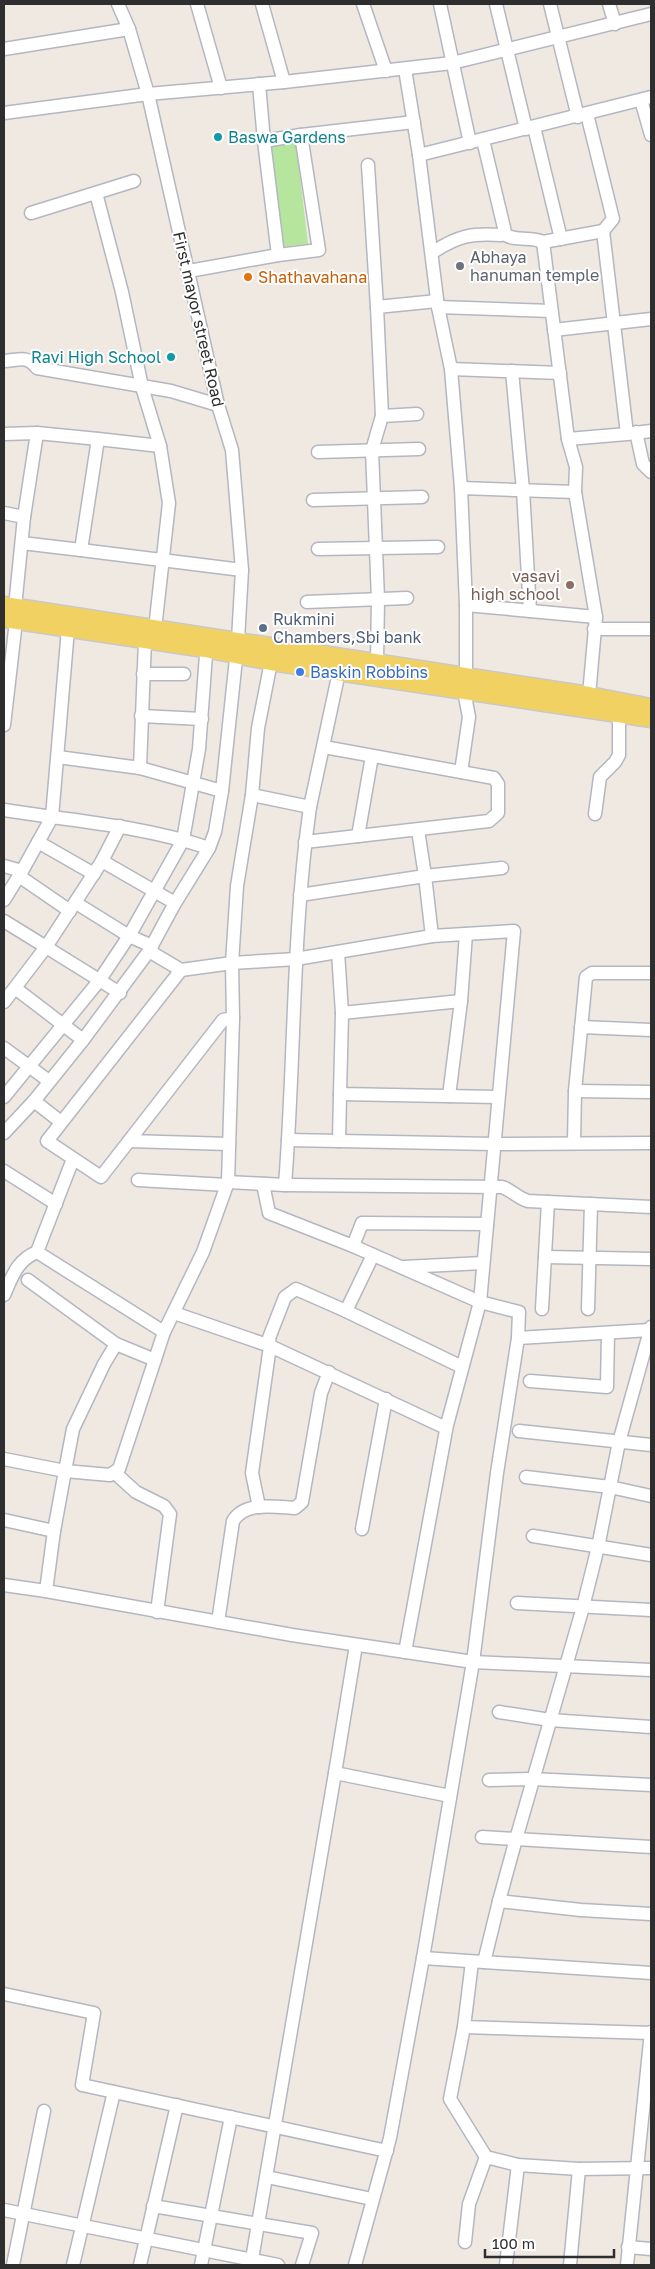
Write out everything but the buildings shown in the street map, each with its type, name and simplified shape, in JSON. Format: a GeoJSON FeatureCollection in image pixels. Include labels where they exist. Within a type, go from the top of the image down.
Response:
{"type":"FeatureCollection","features":[{"type":"Feature","properties":{"kind":"main road"},"geometry":{"type":"LineString","coordinates":[[10,613],[68,629],[150,634]]}},
{"type":"Feature","properties":{"kind":"main road"},"geometry":{"type":"LineString","coordinates":[[10,613],[237,648],[377,662],[465,684],[619,715],[651,719]]}},
{"type":"Feature","properties":{"kind":"main road"},"geometry":{"type":"LineString","coordinates":[[237,648],[271,662],[338,672],[589,695],[651,707]]}},
{"type":"Feature","properties":{"kind":"street","name":"First mayor street Road"},"geometry":{"type":"LineString","coordinates":[[4,1133],[8,1120],[34,1101],[120,993],[151,949],[175,903],[208,848],[215,832],[222,791],[237,648],[242,570],[232,450],[218,404],[148,94],[129,29],[118,4]]}},
{"type":"Feature","properties":{"kind":"street"},"geometry":{"type":"LineString","coordinates":[[197,4],[221,88]]}},
{"type":"Feature","properties":{"kind":"street"},"geometry":{"type":"LineString","coordinates":[[262,4],[284,82]]}},
{"type":"Feature","properties":{"kind":"street"},"geometry":{"type":"LineString","coordinates":[[364,4],[386,71]]}},
{"type":"Feature","properties":{"kind":"street"},"geometry":{"type":"LineString","coordinates":[[440,4],[470,143]]}},
{"type":"Feature","properties":{"kind":"street"},"geometry":{"type":"LineString","coordinates":[[496,4],[561,238]]}},
{"type":"Feature","properties":{"kind":"street"},"geometry":{"type":"LineString","coordinates":[[432,252],[450,241],[477,234],[504,234],[508,237],[529,237],[543,242],[603,231],[613,219],[558,38],[550,4]]}},
{"type":"Feature","properties":{"kind":"street"},"geometry":{"type":"LineString","coordinates":[[609,4],[615,24]]}},
{"type":"Feature","properties":{"kind":"street"},"geometry":{"type":"LineString","coordinates":[[4,113],[148,94],[284,82],[452,63],[651,14]]}},
{"type":"Feature","properties":{"kind":"street"},"geometry":{"type":"LineString","coordinates":[[4,49],[129,29]]}},
{"type":"Feature","properties":{"kind":"street"},"geometry":{"type":"LineString","coordinates":[[405,69],[420,155],[437,304],[451,369],[461,488],[466,605],[465,684],[469,717],[461,772]]}},
{"type":"Feature","properties":{"kind":"street"},"geometry":{"type":"LineString","coordinates":[[259,84],[278,255]]}},
{"type":"Feature","properties":{"kind":"street"},"geometry":{"type":"LineString","coordinates":[[420,155],[582,116],[646,98],[651,135]]}},
{"type":"Feature","properties":{"kind":"street"},"geometry":{"type":"LineString","coordinates":[[264,141],[414,122]]}},
{"type":"Feature","properties":{"kind":"street"},"geometry":{"type":"LineString","coordinates":[[189,271],[278,255],[319,250],[302,135]]}},
{"type":"Feature","properties":{"kind":"street"},"geometry":{"type":"LineString","coordinates":[[484,140],[504,234]]}},
{"type":"Feature","properties":{"kind":"street"},"geometry":{"type":"LineString","coordinates":[[368,165],[382,416],[372,450],[377,550],[377,662]]}},
{"type":"Feature","properties":{"kind":"street"},"geometry":{"type":"LineString","coordinates":[[31,213],[134,180]]}},
{"type":"Feature","properties":{"kind":"street"},"geometry":{"type":"LineString","coordinates":[[96,193],[122,292],[142,387],[160,446],[169,503],[162,561],[143,674],[140,768]]}},
{"type":"Feature","properties":{"kind":"street"},"geometry":{"type":"LineString","coordinates":[[603,231],[613,323],[632,433],[643,464],[651,472]]}},
{"type":"Feature","properties":{"kind":"street"},"geometry":{"type":"LineString","coordinates":[[543,242],[568,439],[576,467],[575,492],[595,623],[589,695]]}},
{"type":"Feature","properties":{"kind":"street"},"geometry":{"type":"LineString","coordinates":[[377,308],[437,304],[552,311]]}},
{"type":"Feature","properties":{"kind":"street"},"geometry":{"type":"LineString","coordinates":[[554,330],[651,319]]}},
{"type":"Feature","properties":{"kind":"street"},"geometry":{"type":"LineString","coordinates":[[4,362],[27,359],[32,361],[38,368],[171,392],[218,404]]}},
{"type":"Feature","properties":{"kind":"street"},"geometry":{"type":"LineString","coordinates":[[451,369],[560,373]]}},
{"type":"Feature","properties":{"kind":"street"},"geometry":{"type":"LineString","coordinates":[[512,371],[523,490],[530,611]]}},
{"type":"Feature","properties":{"kind":"street"},"geometry":{"type":"LineString","coordinates":[[382,416],[417,414]]}},
{"type":"Feature","properties":{"kind":"street"},"geometry":{"type":"LineString","coordinates":[[568,439],[651,431]]}},
{"type":"Feature","properties":{"kind":"street"},"geometry":{"type":"LineString","coordinates":[[4,434],[37,433],[160,446]]}},
{"type":"Feature","properties":{"kind":"street"},"geometry":{"type":"LineString","coordinates":[[4,724],[10,613],[37,433]]}},
{"type":"Feature","properties":{"kind":"street"},"geometry":{"type":"LineString","coordinates":[[81,550],[98,439]]}},
{"type":"Feature","properties":{"kind":"street"},"geometry":{"type":"LineString","coordinates":[[318,452],[419,449]]}},
{"type":"Feature","properties":{"kind":"street"},"geometry":{"type":"LineString","coordinates":[[461,488],[575,492]]}},
{"type":"Feature","properties":{"kind":"street"},"geometry":{"type":"LineString","coordinates":[[313,500],[422,497]]}},
{"type":"Feature","properties":{"kind":"street"},"geometry":{"type":"LineString","coordinates":[[4,513],[24,517]]}},
{"type":"Feature","properties":{"kind":"street"},"geometry":{"type":"LineString","coordinates":[[22,543],[242,570]]}},
{"type":"Feature","properties":{"kind":"street"},"geometry":{"type":"LineString","coordinates":[[318,549],[377,550],[438,547]]}},
{"type":"Feature","properties":{"kind":"street"},"geometry":{"type":"LineString","coordinates":[[307,602],[407,598]]}},
{"type":"Feature","properties":{"kind":"street"},"geometry":{"type":"LineString","coordinates":[[466,605],[530,611],[595,623],[651,629]]}},
{"type":"Feature","properties":{"kind":"street"},"geometry":{"type":"LineString","coordinates":[[4,900],[52,816],[68,629]]}},
{"type":"Feature","properties":{"kind":"street"},"geometry":{"type":"LineString","coordinates":[[4,1097],[99,981],[129,936],[184,840],[202,719],[206,643]]}},
{"type":"Feature","properties":{"kind":"street"},"geometry":{"type":"LineString","coordinates":[[4,1459],[65,1471],[110,1475],[119,1469],[164,1332],[203,1252],[227,1183],[233,1018],[232,962],[237,886],[252,796],[258,728],[271,662]]}},
{"type":"Feature","properties":{"kind":"street"},"geometry":{"type":"LineString","coordinates":[[285,1185],[296,959],[305,842],[310,807],[324,747],[338,672]]}},
{"type":"Feature","properties":{"kind":"street"},"geometry":{"type":"LineString","coordinates":[[143,674],[184,674]]}},
{"type":"Feature","properties":{"kind":"street"},"geometry":{"type":"LineString","coordinates":[[595,814],[600,777],[615,762],[618,755],[619,715]]}},
{"type":"Feature","properties":{"kind":"street"},"geometry":{"type":"LineString","coordinates":[[141,716],[202,719]]}},
{"type":"Feature","properties":{"kind":"street"},"geometry":{"type":"LineString","coordinates":[[305,842],[489,821],[498,813],[498,784],[496,779],[324,747]]}},
{"type":"Feature","properties":{"kind":"street"},"geometry":{"type":"LineString","coordinates":[[358,836],[372,756]]}},
{"type":"Feature","properties":{"kind":"street"},"geometry":{"type":"LineString","coordinates":[[58,757],[140,768],[222,791]]}},
{"type":"Feature","properties":{"kind":"street"},"geometry":{"type":"LineString","coordinates":[[252,796],[310,807]]}},
{"type":"Feature","properties":{"kind":"street"},"geometry":{"type":"LineString","coordinates":[[4,810],[120,826],[184,840],[208,848]]}},
{"type":"Feature","properties":{"kind":"street"},"geometry":{"type":"LineString","coordinates":[[4,1002],[73,907],[102,861],[120,826]]}},
{"type":"Feature","properties":{"kind":"street"},"geometry":{"type":"LineString","coordinates":[[418,830],[432,936]]}},
{"type":"Feature","properties":{"kind":"street"},"geometry":{"type":"LineString","coordinates":[[38,842],[94,874]]}},
{"type":"Feature","properties":{"kind":"street"},"geometry":{"type":"LineString","coordinates":[[102,861],[175,903]]}},
{"type":"Feature","properties":{"kind":"street"},"geometry":{"type":"LineString","coordinates":[[4,866],[21,873],[73,907],[129,936],[181,970]]}},
{"type":"Feature","properties":{"kind":"street"},"geometry":{"type":"LineString","coordinates":[[300,895],[425,876],[502,868]]}},
{"type":"Feature","properties":{"kind":"street"},"geometry":{"type":"LineString","coordinates":[[4,920],[120,993]]}},
{"type":"Feature","properties":{"kind":"street"},"geometry":{"type":"LineString","coordinates":[[233,1018],[223,1020],[101,1177],[46,1141],[181,970],[232,962],[296,959],[432,936],[514,931],[480,1302],[446,1428],[405,1652]]}},
{"type":"Feature","properties":{"kind":"street"},"geometry":{"type":"LineString","coordinates":[[449,1096],[461,1000],[466,934]]}},
{"type":"Feature","properties":{"kind":"street"},"geometry":{"type":"LineString","coordinates":[[338,952],[342,1014],[339,1141]]}},
{"type":"Feature","properties":{"kind":"street"},"geometry":{"type":"LineString","coordinates":[[574,1143],[575,1090],[586,977],[588,974],[651,973]]}},
{"type":"Feature","properties":{"kind":"street"},"geometry":{"type":"LineString","coordinates":[[15,988],[83,1040]]}},
{"type":"Feature","properties":{"kind":"street"},"geometry":{"type":"LineString","coordinates":[[342,1014],[461,1000]]}},
{"type":"Feature","properties":{"kind":"street"},"geometry":{"type":"LineString","coordinates":[[581,1027],[651,1030]]}},
{"type":"Feature","properties":{"kind":"street"},"geometry":{"type":"LineString","coordinates":[[4,1048],[49,1081]]}},
{"type":"Feature","properties":{"kind":"street"},"geometry":{"type":"LineString","coordinates":[[575,1090],[651,1092]]}},
{"type":"Feature","properties":{"kind":"street"},"geometry":{"type":"LineString","coordinates":[[340,1094],[498,1097]]}},
{"type":"Feature","properties":{"kind":"street"},"geometry":{"type":"LineString","coordinates":[[34,1101],[61,1122]]}},
{"type":"Feature","properties":{"kind":"street"},"geometry":{"type":"LineString","coordinates":[[288,1140],[493,1144],[651,1143]]}},
{"type":"Feature","properties":{"kind":"street"},"geometry":{"type":"LineString","coordinates":[[129,1141],[229,1144]]}},
{"type":"Feature","properties":{"kind":"street"},"geometry":{"type":"LineString","coordinates":[[4,1295],[18,1265],[28,1255],[37,1252],[73,1159]]}},
{"type":"Feature","properties":{"kind":"street"},"geometry":{"type":"LineString","coordinates":[[4,1171],[56,1204]]}},
{"type":"Feature","properties":{"kind":"street"},"geometry":{"type":"LineString","coordinates":[[138,1180],[285,1185],[490,1187],[507,1188],[520,1199],[651,1207]]}},
{"type":"Feature","properties":{"kind":"street"},"geometry":{"type":"LineString","coordinates":[[263,1184],[269,1213],[353,1246],[480,1302],[519,1312],[518,1338],[497,1473],[473,1662],[424,1958],[387,2151],[355,2265]]}},
{"type":"Feature","properties":{"kind":"street"},"geometry":{"type":"LineString","coordinates":[[542,1309],[548,1202]]}},
{"type":"Feature","properties":{"kind":"street"},"geometry":{"type":"LineString","coordinates":[[588,1309],[591,1204]]}},
{"type":"Feature","properties":{"kind":"street"},"geometry":{"type":"LineString","coordinates":[[353,1246],[362,1223],[487,1224]]}},
{"type":"Feature","properties":{"kind":"street"},"geometry":{"type":"LineString","coordinates":[[37,1252],[164,1332]]}},
{"type":"Feature","properties":{"kind":"street"},"geometry":{"type":"LineString","coordinates":[[346,1311],[373,1255]]}},
{"type":"Feature","properties":{"kind":"street"},"geometry":{"type":"LineString","coordinates":[[545,1257],[651,1259]]}},
{"type":"Feature","properties":{"kind":"street"},"geometry":{"type":"LineString","coordinates":[[401,1267],[483,1263]]}},
{"type":"Feature","properties":{"kind":"street"},"geometry":{"type":"LineString","coordinates":[[28,1280],[116,1344],[155,1360]]}},
{"type":"Feature","properties":{"kind":"street"},"geometry":{"type":"LineString","coordinates":[[259,1507],[252,1473],[270,1346],[269,1338],[285,1297],[291,1292],[296,1289],[346,1311],[462,1368]]}},
{"type":"Feature","properties":{"kind":"street"},"geometry":{"type":"LineString","coordinates":[[174,1313],[270,1346],[446,1428]]}},
{"type":"Feature","properties":{"kind":"street"},"geometry":{"type":"LineString","coordinates":[[518,1338],[651,1329],[646,1367],[619,1442],[598,1547],[583,1607],[532,1779],[499,1901],[478,1962],[450,2099],[482,2154],[486,2157],[518,2165],[578,2169],[651,2168]]}},
{"type":"Feature","properties":{"kind":"street"},"geometry":{"type":"LineString","coordinates":[[530,1381],[607,1387],[608,1333]]}},
{"type":"Feature","properties":{"kind":"street"},"geometry":{"type":"LineString","coordinates":[[46,1591],[54,1531],[73,1429],[94,1382],[116,1344]]}},
{"type":"Feature","properties":{"kind":"street"},"geometry":{"type":"LineString","coordinates":[[218,1622],[233,1522],[242,1512],[259,1507],[295,1508],[302,1502],[321,1393],[329,1372]]}},
{"type":"Feature","properties":{"kind":"street"},"geometry":{"type":"LineString","coordinates":[[362,1529],[386,1400]]}},
{"type":"Feature","properties":{"kind":"street"},"geometry":{"type":"LineString","coordinates":[[519,1430],[651,1445]]}},
{"type":"Feature","properties":{"kind":"street"},"geometry":{"type":"LineString","coordinates":[[115,1473],[136,1492],[164,1506],[170,1514],[157,1612]]}},
{"type":"Feature","properties":{"kind":"street"},"geometry":{"type":"LineString","coordinates":[[526,1477],[610,1487],[651,1496]]}},
{"type":"Feature","properties":{"kind":"street"},"geometry":{"type":"LineString","coordinates":[[4,1520],[54,1531]]}},
{"type":"Feature","properties":{"kind":"street"},"geometry":{"type":"LineString","coordinates":[[533,1536],[651,1555]]}},
{"type":"Feature","properties":{"kind":"street"},"geometry":{"type":"LineString","coordinates":[[4,1585],[356,1645],[473,1662],[651,1670]]}},
{"type":"Feature","properties":{"kind":"street"},"geometry":{"type":"LineString","coordinates":[[518,1603],[651,1610]]}},
{"type":"Feature","properties":{"kind":"street"},"geometry":{"type":"LineString","coordinates":[[252,2263],[356,1645]]}},
{"type":"Feature","properties":{"kind":"street"},"geometry":{"type":"LineString","coordinates":[[499,1712],[550,1720],[651,1727]]}},
{"type":"Feature","properties":{"kind":"street"},"geometry":{"type":"LineString","coordinates":[[335,1773],[450,1796]]}},
{"type":"Feature","properties":{"kind":"street"},"geometry":{"type":"LineString","coordinates":[[489,1780],[532,1779],[651,1785]]}},
{"type":"Feature","properties":{"kind":"street"},"geometry":{"type":"LineString","coordinates":[[482,1837],[651,1847]]}},
{"type":"Feature","properties":{"kind":"street"},"geometry":{"type":"LineString","coordinates":[[499,1901],[581,1910],[651,1914]]}},
{"type":"Feature","properties":{"kind":"street"},"geometry":{"type":"LineString","coordinates":[[424,1958],[651,1973]]}},
{"type":"Feature","properties":{"kind":"street"},"geometry":{"type":"LineString","coordinates":[[4,1994],[94,2013],[82,2085],[387,2151]]}},
{"type":"Feature","properties":{"kind":"street"},"geometry":{"type":"LineString","coordinates":[[464,2027],[651,2033],[627,2265]]}},
{"type":"Feature","properties":{"kind":"street"},"geometry":{"type":"LineString","coordinates":[[73,2265],[114,2092]]}},
{"type":"Feature","properties":{"kind":"street"},"geometry":{"type":"LineString","coordinates":[[140,2265],[176,2105]]}},
{"type":"Feature","properties":{"kind":"street"},"geometry":{"type":"LineString","coordinates":[[13,2265],[44,2112]]}},
{"type":"Feature","properties":{"kind":"street"},"geometry":{"type":"LineString","coordinates":[[201,2265],[231,2117]]}},
{"type":"Feature","properties":{"kind":"street"},"geometry":{"type":"LineString","coordinates":[[465,2242],[469,2204],[486,2157]]}},
{"type":"Feature","properties":{"kind":"street"},"geometry":{"type":"LineString","coordinates":[[506,2265],[518,2165]]}},
{"type":"Feature","properties":{"kind":"street"},"geometry":{"type":"LineString","coordinates":[[570,2265],[578,2169]]}},
{"type":"Feature","properties":{"kind":"street"},"geometry":{"type":"LineString","coordinates":[[267,2177],[372,2199]]}},
{"type":"Feature","properties":{"kind":"street"},"geometry":{"type":"LineString","coordinates":[[153,2206],[312,2233],[302,2265]]}},
{"type":"Feature","properties":{"kind":"street"},"geometry":{"type":"LineString","coordinates":[[4,2210],[204,2250],[252,2263],[278,2265]]}},
{"type":"Feature","properties":{"kind":"street"},"geometry":{"type":"LineString","coordinates":[[628,2247],[651,2249]]}},
{"type":"Feature","properties":{"kind":"green space"},"geometry":{"type":"Polygon","coordinates":[[[296,142],[308,244],[280,247],[268,145],[296,142]]]}},
{"type":"Feature","properties":{"kind":"place","name":"Baswa Gardens"},"geometry":{"type":"Point","coordinates":[218,137]}},
{"type":"Feature","properties":{"kind":"place","name":"Abhaya hanuman temple"},"geometry":{"type":"Point","coordinates":[460,266]}},
{"type":"Feature","properties":{"kind":"place","name":"Shathavahana"},"geometry":{"type":"Point","coordinates":[248,277]}},
{"type":"Feature","properties":{"kind":"place","name":"Ravi High School"},"geometry":{"type":"Point","coordinates":[171,357]}},
{"type":"Feature","properties":{"kind":"place","name":"vasavi high school"},"geometry":{"type":"Point","coordinates":[570,585]}},
{"type":"Feature","properties":{"kind":"place","name":"Rukmini Chambers,Sbi bank"},"geometry":{"type":"Point","coordinates":[263,628]}},
{"type":"Feature","properties":{"kind":"place","name":"Baskin Robbins"},"geometry":{"type":"Point","coordinates":[300,672]}}]}
